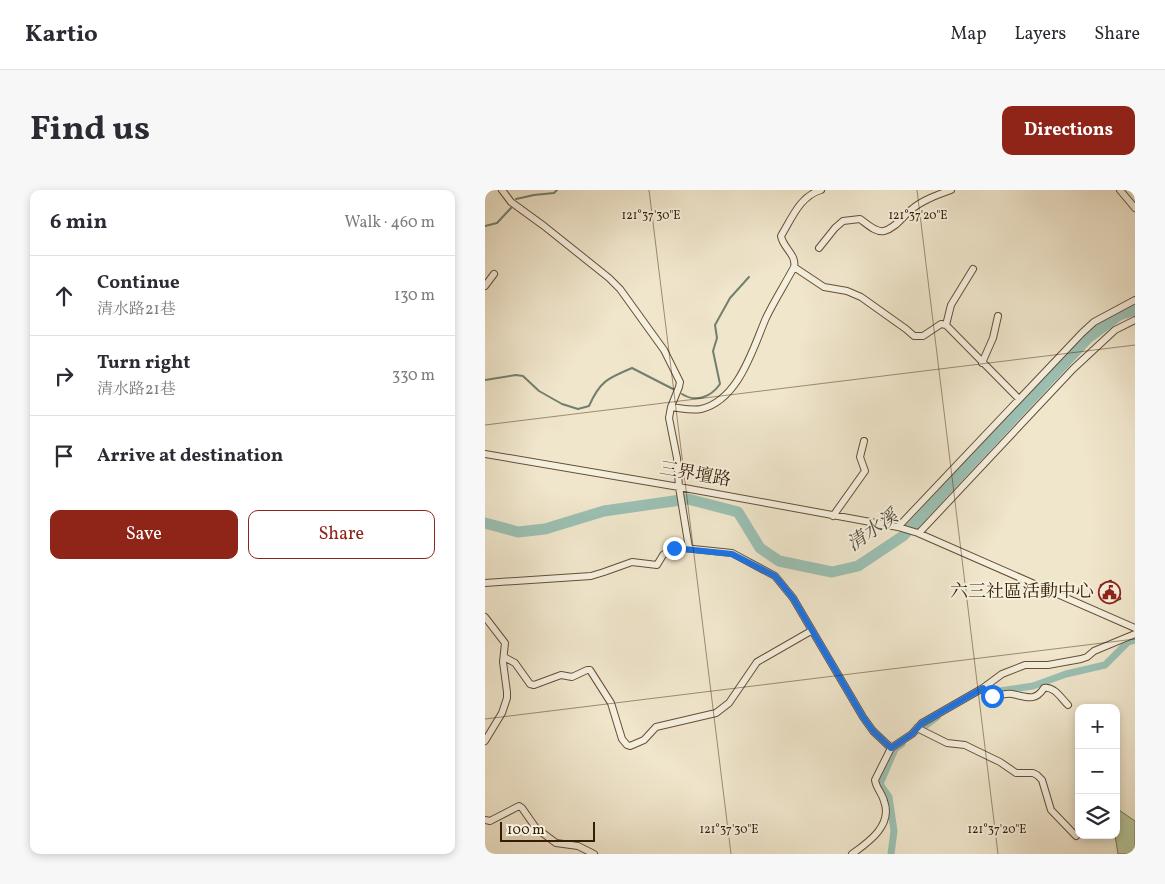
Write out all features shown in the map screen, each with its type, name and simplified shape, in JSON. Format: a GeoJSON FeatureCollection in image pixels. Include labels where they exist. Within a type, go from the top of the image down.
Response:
{"type":"FeatureCollection","features":[{"type":"Feature","properties":{"kind":"street"},"geometry":{"type":"LineString","coordinates":[[502,190],[511,202],[544,226],[620,289],[664,350],[678,377],[679,387],[669,418],[677,458],[679,487],[689,548]]}},
{"type":"Feature","properties":{"kind":"street"},"geometry":{"type":"LineString","coordinates":[[671,407],[693,410],[711,405],[723,397],[737,381],[756,346],[767,316],[794,268],[795,259],[783,244],[781,236],[805,198],[812,192],[821,190]]}},
{"type":"Feature","properties":{"kind":"street"},"geometry":{"type":"LineString","coordinates":[[819,248],[843,221],[860,219],[874,229],[883,231],[897,224],[923,201],[951,190]]}},
{"type":"Feature","properties":{"kind":"street"},"geometry":{"type":"LineString","coordinates":[[1120,190],[1135,208]]}},
{"type":"Feature","properties":{"kind":"street"},"geometry":{"type":"LineString","coordinates":[[794,268],[824,287],[847,291],[861,297],[914,336],[923,336],[941,324],[946,325],[1019,399]]}},
{"type":"Feature","properties":{"kind":"street"},"geometry":{"type":"LineString","coordinates":[[946,325],[951,305],[973,269]]}},
{"type":"Feature","properties":{"kind":"street"},"geometry":{"type":"LineString","coordinates":[[485,286],[494,274]]}},
{"type":"Feature","properties":{"kind":"street"},"geometry":{"type":"LineString","coordinates":[[898,527],[1094,322],[1135,300]]}},
{"type":"Feature","properties":{"kind":"street"},"geometry":{"type":"LineString","coordinates":[[982,363],[993,338],[998,316]]}},
{"type":"Feature","properties":{"kind":"street"},"geometry":{"type":"LineString","coordinates":[[1135,320],[1115,330],[1073,368],[918,533],[1135,628]]}},
{"type":"Feature","properties":{"kind":"street"},"geometry":{"type":"LineString","coordinates":[[833,516],[865,471],[860,457],[864,441]]}},
{"type":"Feature","properties":{"kind":"street","name":"三界壇路"},"geometry":{"type":"LineString","coordinates":[[485,454],[679,487],[898,527],[918,533]]}},
{"type":"Feature","properties":{"kind":"street"},"geometry":{"type":"LineString","coordinates":[[485,583],[591,576],[632,562],[657,565],[669,549],[674,548],[689,548],[732,554],[775,576],[793,598],[863,717],[873,731],[891,748]]}},
{"type":"Feature","properties":{"kind":"street"},"geometry":{"type":"LineString","coordinates":[[485,617],[505,643],[504,657],[507,692],[502,713],[485,741]]}},
{"type":"Feature","properties":{"kind":"street"},"geometry":{"type":"LineString","coordinates":[[504,657],[515,663],[530,684],[533,685],[561,675],[571,677],[590,670],[611,703],[622,740],[627,746],[630,746],[644,740],[656,727],[716,713],[729,703],[757,662],[811,631]]}},
{"type":"Feature","properties":{"kind":"street"},"geometry":{"type":"LineString","coordinates":[[852,854],[875,835],[887,816],[887,809],[875,785],[875,780],[891,748],[912,734],[922,723],[983,688],[1001,674],[1015,668],[1025,665],[1048,665],[1081,659],[1094,651],[1135,634]]}},
{"type":"Feature","properties":{"kind":"street"},"geometry":{"type":"LineString","coordinates":[[983,688],[992,696],[1011,694],[1019,697],[1035,698],[1039,696],[1044,688],[1048,687],[1068,705]]}},
{"type":"Feature","properties":{"kind":"street"},"geometry":{"type":"LineString","coordinates":[[917,728],[947,743],[965,745],[1016,772],[1037,775],[1042,780],[1051,810],[1075,835]]}},
{"type":"Feature","properties":{"kind":"street"},"geometry":{"type":"LineString","coordinates":[[485,820],[490,821],[519,806],[537,828],[556,843],[578,846],[594,854]]}},
{"type":"Feature","properties":{"kind":"green space"},"geometry":{"type":"Polygon","coordinates":[[[1120,811],[1135,821],[1135,854],[1118,854],[1116,839],[1120,839],[1120,811]]]}},
{"type":"Feature","properties":{"kind":"building","name":"六三社區活動中心"},"geometry":{"type":"Polygon","coordinates":[[[1111,580],[1121,599],[1109,604],[1100,585],[1111,580]]]}},
{"type":"Feature","properties":{"kind":"waterway"},"geometry":{"type":"LineString","coordinates":[[516,199],[554,193],[557,190]]}},
{"type":"Feature","properties":{"kind":"waterway"},"geometry":{"type":"LineString","coordinates":[[485,226],[497,223],[511,208]]}},
{"type":"Feature","properties":{"kind":"waterway"},"geometry":{"type":"LineString","coordinates":[[682,394],[693,398],[703,397],[716,389],[720,384],[713,351],[717,338],[715,325],[730,298],[749,277]]}},
{"type":"Feature","properties":{"kind":"waterway","name":"清水溪"},"geometry":{"type":"LineString","coordinates":[[485,523],[518,532],[545,529],[604,511],[688,499],[738,512],[760,548],[779,561],[832,572],[858,566],[903,536],[1088,338],[1119,315],[1135,310]]}},
{"type":"Feature","properties":{"kind":"waterway"},"geometry":{"type":"LineString","coordinates":[[485,380],[516,375],[523,376],[539,391],[562,404],[578,409],[589,406],[597,391],[606,381],[632,368],[673,389]]}},
{"type":"Feature","properties":{"kind":"waterway"},"geometry":{"type":"LineString","coordinates":[[993,692],[1033,686],[1066,674],[1105,665],[1128,642],[1135,640]]}},
{"type":"Feature","properties":{"kind":"waterway"},"geometry":{"type":"LineString","coordinates":[[925,726],[937,717]]}},
{"type":"Feature","properties":{"kind":"waterway"},"geometry":{"type":"LineString","coordinates":[[891,854],[894,831],[889,797],[880,784],[895,749],[902,744]]}},
{"type":"Feature","properties":{"kind":"place","name":"六三社區活動中心"},"geometry":{"type":"Point","coordinates":[1110,592]}},
{"type":"Feature","properties":{"kind":"route"},"geometry":{"type":"LineString","coordinates":[[674,548],[725,552],[775,576],[793,598],[863,717],[873,731],[891,748],[912,734],[922,723],[973,693],[983,688],[992,696]]}}]}
